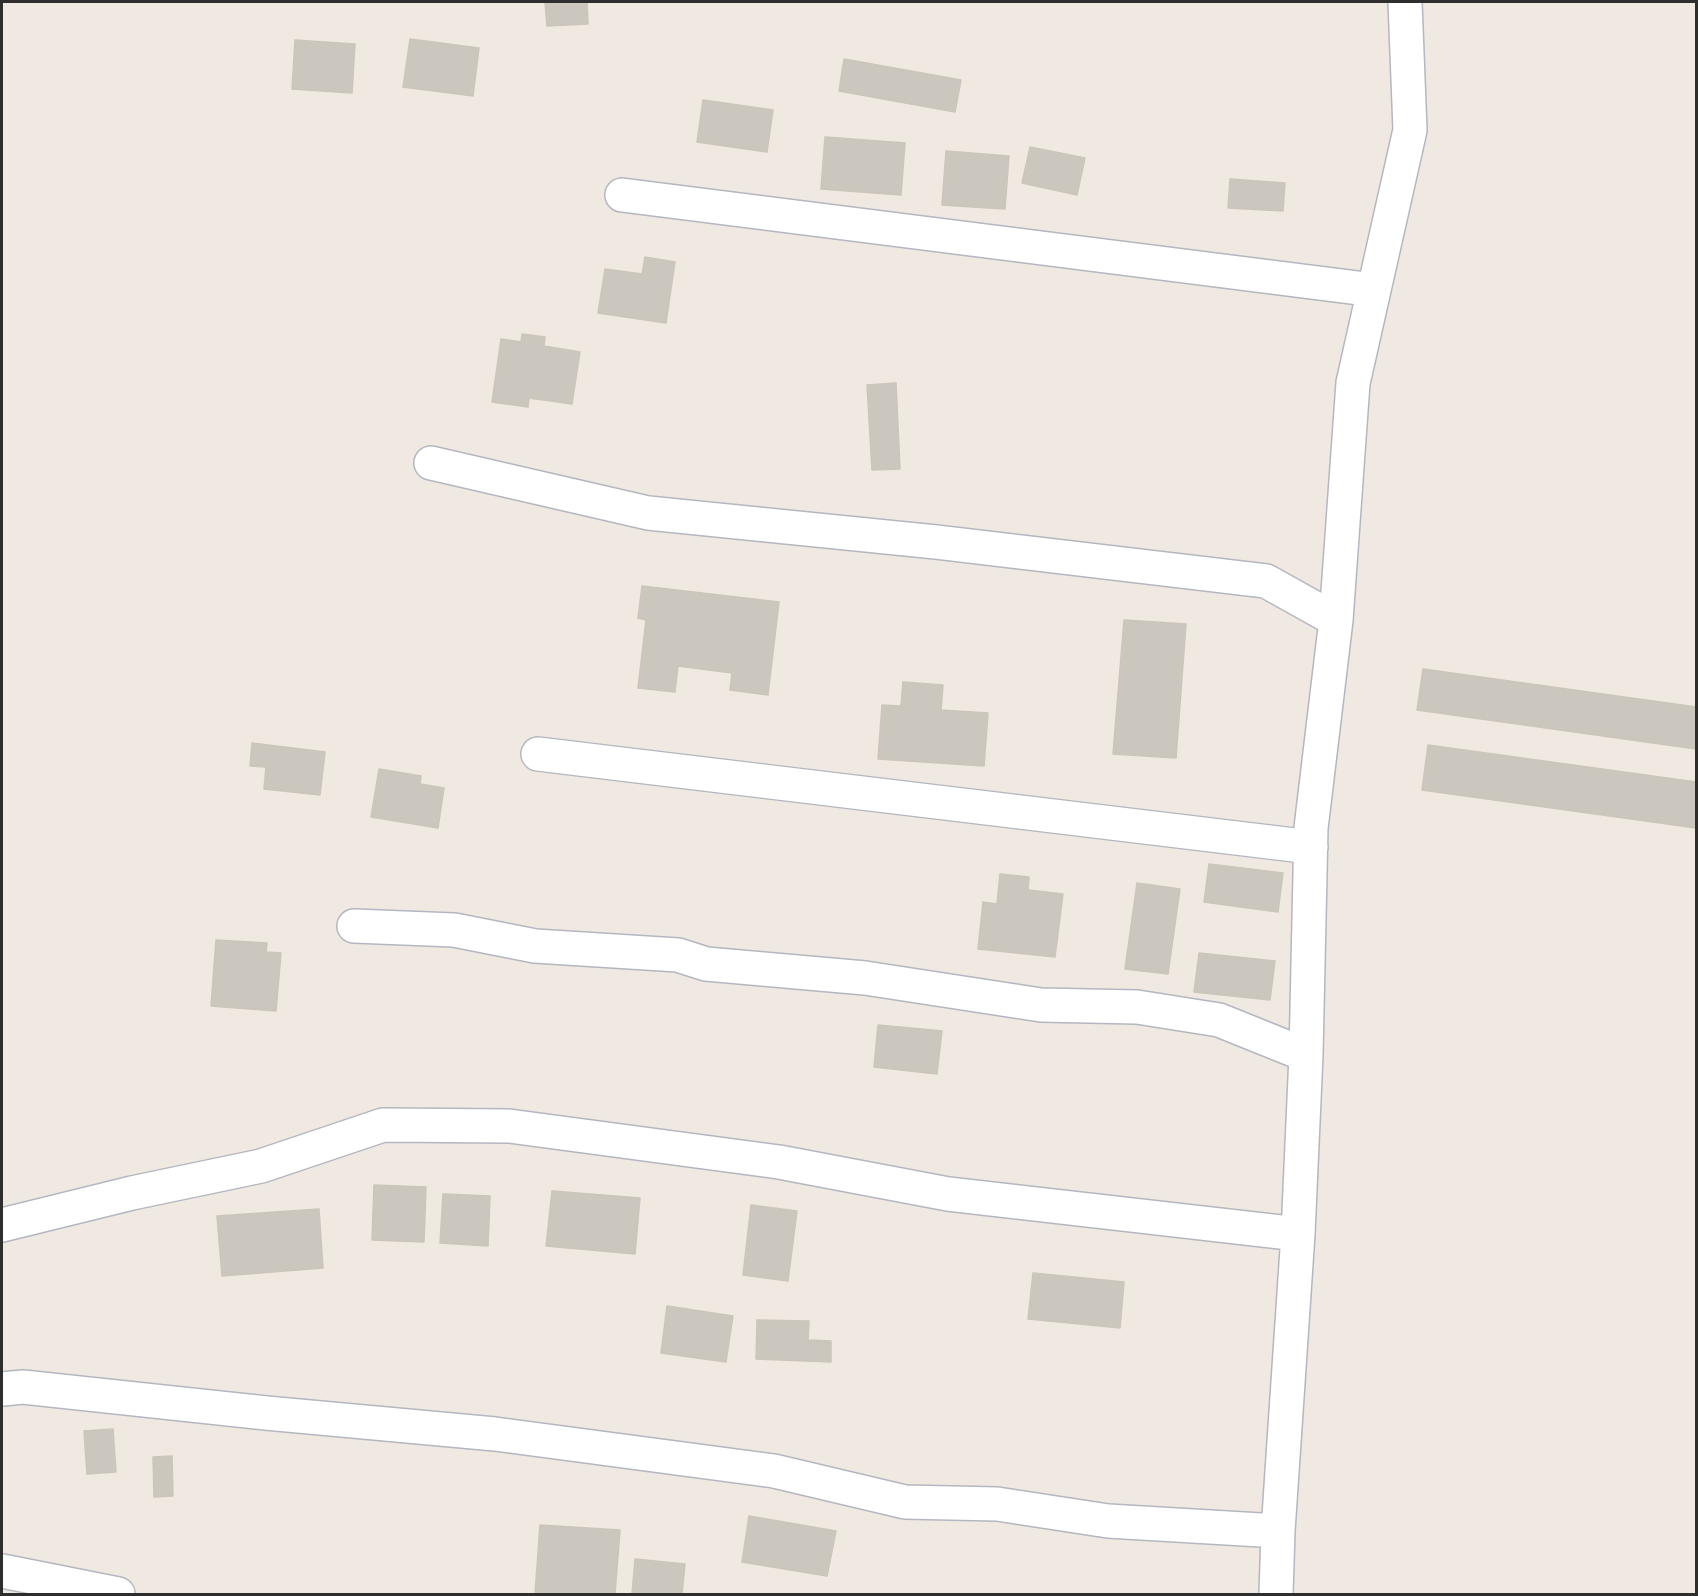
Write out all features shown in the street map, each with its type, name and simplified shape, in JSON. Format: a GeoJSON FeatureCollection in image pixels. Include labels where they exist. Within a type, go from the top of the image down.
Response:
{"type":"FeatureCollection","features":[{"type":"Feature","properties":{"kind":"street"},"geometry":{"type":"LineString","coordinates":[[1276,1594],[1278,1531],[1298,1234],[1306,1055],[1311,828],[1336,620],[1353,383],[1410,130],[1405,2]]}},
{"type":"Feature","properties":{"kind":"street"},"geometry":{"type":"LineString","coordinates":[[622,195],[1374,290]]}},
{"type":"Feature","properties":{"kind":"street"},"geometry":{"type":"LineString","coordinates":[[431,463],[648,513],[936,542],[1266,581],[1336,620]]}},
{"type":"Feature","properties":{"kind":"street"},"geometry":{"type":"LineString","coordinates":[[538,754],[1311,847]]}},
{"type":"Feature","properties":{"kind":"street"},"geometry":{"type":"LineString","coordinates":[[354,926],[454,930],[535,946],[678,955],[706,964],[865,978],[1041,1005],[1137,1007],[1219,1020],[1306,1055]]}},
{"type":"Feature","properties":{"kind":"street"},"geometry":{"type":"LineString","coordinates":[[2,1225],[132,1193],[261,1166],[383,1125],[508,1126],[779,1162],[948,1194],[1298,1234]]}},
{"type":"Feature","properties":{"kind":"street"},"geometry":{"type":"LineString","coordinates":[[2,1389],[23,1387],[495,1434],[774,1471],[905,1502],[997,1504],[1108,1521],[1278,1531]]}},
{"type":"Feature","properties":{"kind":"street"},"geometry":{"type":"LineString","coordinates":[[2,1571],[118,1594]]}},
{"type":"Feature","properties":{"kind":"building"},"geometry":{"type":"Polygon","coordinates":[[[545,2],[587,2],[588,24],[547,26],[545,2]]]}},
{"type":"Feature","properties":{"kind":"building"},"geometry":{"type":"Polygon","coordinates":[[[410,39],[479,48],[473,96],[403,87],[410,39]]]}},
{"type":"Feature","properties":{"kind":"building"},"geometry":{"type":"Polygon","coordinates":[[[295,40],[355,44],[352,93],[292,89],[295,40]]]}},
{"type":"Feature","properties":{"kind":"building"},"geometry":{"type":"Polygon","coordinates":[[[844,59],[961,80],[955,112],[839,91],[844,59]]]}},
{"type":"Feature","properties":{"kind":"building"},"geometry":{"type":"Polygon","coordinates":[[[703,100],[773,110],[767,152],[697,142],[703,100]]]}},
{"type":"Feature","properties":{"kind":"building"},"geometry":{"type":"Polygon","coordinates":[[[825,137],[905,143],[901,195],[821,189],[825,137]]]}},
{"type":"Feature","properties":{"kind":"building"},"geometry":{"type":"Polygon","coordinates":[[[1030,147],[1085,158],[1077,195],[1022,183],[1030,147]]]}},
{"type":"Feature","properties":{"kind":"building"},"geometry":{"type":"Polygon","coordinates":[[[946,151],[1009,156],[1005,209],[942,205],[946,151]]]}},
{"type":"Feature","properties":{"kind":"building"},"geometry":{"type":"Polygon","coordinates":[[[1230,179],[1285,183],[1283,211],[1228,208],[1230,179]]]}},
{"type":"Feature","properties":{"kind":"building"},"geometry":{"type":"Polygon","coordinates":[[[645,257],[675,262],[666,323],[598,313],[605,269],[642,274],[645,257]]]}},
{"type":"Feature","properties":{"kind":"building"},"geometry":{"type":"Polygon","coordinates":[[[522,334],[545,337],[544,346],[580,352],[572,404],[529,398],[528,407],[492,402],[501,339],[521,342],[522,334]]]}},
{"type":"Feature","properties":{"kind":"building"},"geometry":{"type":"Polygon","coordinates":[[[896,383],[900,469],[872,470],[867,385],[896,383]]]}},
{"type":"Feature","properties":{"kind":"building"},"geometry":{"type":"Polygon","coordinates":[[[642,586],[779,602],[768,695],[730,690],[732,673],[678,666],[675,692],[638,688],[646,620],[638,618],[642,586]]]}},
{"type":"Feature","properties":{"kind":"building"},"geometry":{"type":"Polygon","coordinates":[[[1124,620],[1186,624],[1176,758],[1113,754],[1124,620]]]}},
{"type":"Feature","properties":{"kind":"building"},"geometry":{"type":"Polygon","coordinates":[[[1423,669],[1696,707],[1696,749],[1417,710],[1423,669]]]}},
{"type":"Feature","properties":{"kind":"building"},"geometry":{"type":"Polygon","coordinates":[[[903,682],[943,685],[941,710],[988,713],[984,766],[878,759],[882,705],[901,706],[903,682]]]}},
{"type":"Feature","properties":{"kind":"building"},"geometry":{"type":"Polygon","coordinates":[[[252,743],[325,752],[320,795],[264,789],[266,767],[250,766],[252,743]]]}},
{"type":"Feature","properties":{"kind":"building"},"geometry":{"type":"Polygon","coordinates":[[[1428,745],[1696,782],[1696,828],[1422,790],[1428,745]]]}},
{"type":"Feature","properties":{"kind":"building"},"geometry":{"type":"Polygon","coordinates":[[[379,769],[421,776],[420,784],[444,788],[438,828],[371,817],[379,769]]]}},
{"type":"Feature","properties":{"kind":"building"},"geometry":{"type":"Polygon","coordinates":[[[1209,864],[1283,873],[1278,912],[1204,902],[1209,864]]]}},
{"type":"Feature","properties":{"kind":"building"},"geometry":{"type":"Polygon","coordinates":[[[1000,874],[1029,877],[1028,890],[1063,894],[1055,957],[978,949],[983,902],[997,904],[1000,874]]]}},
{"type":"Feature","properties":{"kind":"building"},"geometry":{"type":"Polygon","coordinates":[[[1137,883],[1180,889],[1168,974],[1125,969],[1137,883]]]}},
{"type":"Feature","properties":{"kind":"building"},"geometry":{"type":"Polygon","coordinates":[[[216,940],[267,943],[266,952],[281,953],[276,1011],[211,1006],[216,940]]]}},
{"type":"Feature","properties":{"kind":"building"},"geometry":{"type":"Polygon","coordinates":[[[1199,953],[1275,961],[1270,1000],[1194,992],[1199,953]]]}},
{"type":"Feature","properties":{"kind":"building"},"geometry":{"type":"Polygon","coordinates":[[[878,1025],[942,1031],[937,1074],[874,1067],[878,1025]]]}},
{"type":"Feature","properties":{"kind":"building"},"geometry":{"type":"Polygon","coordinates":[[[374,1185],[426,1187],[424,1242],[372,1240],[374,1185]]]}},
{"type":"Feature","properties":{"kind":"building"},"geometry":{"type":"Polygon","coordinates":[[[552,1191],[640,1198],[635,1254],[546,1246],[552,1191]]]}},
{"type":"Feature","properties":{"kind":"building"},"geometry":{"type":"Polygon","coordinates":[[[443,1194],[490,1196],[488,1246],[440,1243],[443,1194]]]}},
{"type":"Feature","properties":{"kind":"building"},"geometry":{"type":"Polygon","coordinates":[[[751,1205],[797,1211],[788,1281],[743,1275],[751,1205]]]}},
{"type":"Feature","properties":{"kind":"building"},"geometry":{"type":"Polygon","coordinates":[[[319,1209],[323,1268],[222,1276],[217,1216],[319,1209]]]}},
{"type":"Feature","properties":{"kind":"building"},"geometry":{"type":"Polygon","coordinates":[[[1033,1273],[1124,1282],[1120,1328],[1028,1319],[1033,1273]]]}},
{"type":"Feature","properties":{"kind":"building"},"geometry":{"type":"Polygon","coordinates":[[[667,1306],[733,1316],[726,1362],[661,1353],[667,1306]]]}},
{"type":"Feature","properties":{"kind":"building"},"geometry":{"type":"Polygon","coordinates":[[[757,1320],[809,1321],[808,1340],[831,1341],[831,1362],[756,1359],[757,1320]]]}},
{"type":"Feature","properties":{"kind":"building"},"geometry":{"type":"Polygon","coordinates":[[[113,1429],[116,1472],[87,1474],[84,1431],[113,1429]]]}},
{"type":"Feature","properties":{"kind":"building"},"geometry":{"type":"Polygon","coordinates":[[[172,1456],[173,1496],[154,1497],[153,1457],[172,1456]]]}},
{"type":"Feature","properties":{"kind":"building"},"geometry":{"type":"Polygon","coordinates":[[[749,1516],[836,1531],[827,1576],[742,1562],[749,1516]]]}},
{"type":"Feature","properties":{"kind":"building"},"geometry":{"type":"Polygon","coordinates":[[[540,1525],[620,1530],[615,1594],[535,1594],[540,1525]]]}},
{"type":"Feature","properties":{"kind":"building"},"geometry":{"type":"Polygon","coordinates":[[[635,1559],[685,1564],[682,1594],[632,1594],[635,1559]]]}}]}
